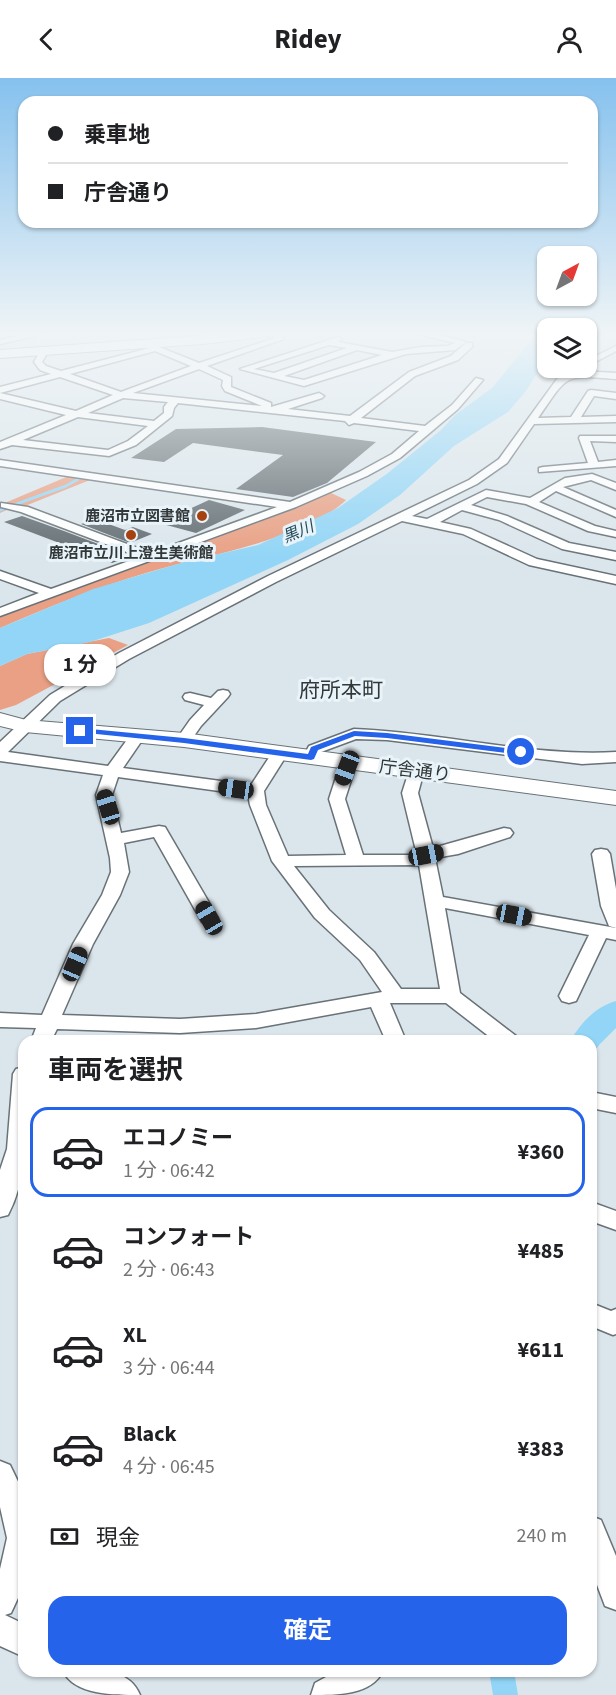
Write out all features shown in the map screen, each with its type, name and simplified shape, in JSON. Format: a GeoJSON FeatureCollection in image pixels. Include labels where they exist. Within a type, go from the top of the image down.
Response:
{"type":"FeatureCollection","features":[{"type":"Feature","properties":{"kind":"highway","name":"庁舎通り"},"geometry":{"type":"LineString","coordinates":[[0,719],[25,726],[184,740],[616,798]]}},
{"type":"Feature","properties":{"kind":"street"},"geometry":{"type":"LineString","coordinates":[[40,408],[74,415],[157,424]]}},
{"type":"Feature","properties":{"kind":"street"},"geometry":{"type":"LineString","coordinates":[[0,446],[89,408]]}},
{"type":"Feature","properties":{"kind":"street"},"geometry":{"type":"LineString","coordinates":[[11,441],[109,453],[132,443],[157,424],[169,412],[169,408]]}},
{"type":"Feature","properties":{"kind":"street"},"geometry":{"type":"LineString","coordinates":[[255,408],[427,429]]}},
{"type":"Feature","properties":{"kind":"street"},"geometry":{"type":"LineString","coordinates":[[271,410],[276,408]]}},
{"type":"Feature","properties":{"kind":"street"},"geometry":{"type":"LineString","coordinates":[[351,431],[340,430],[367,408]]}},
{"type":"Feature","properties":{"kind":"street"},"geometry":{"type":"LineString","coordinates":[[0,612],[292,505],[363,474],[396,456],[409,439],[441,420],[452,408]]}},
{"type":"Feature","properties":{"kind":"street"},"geometry":{"type":"LineString","coordinates":[[0,751],[55,698],[123,656],[272,579],[473,482],[503,461],[540,408]]}},
{"type":"Feature","properties":{"kind":"street"},"geometry":{"type":"LineString","coordinates":[[574,420],[581,408]]}},
{"type":"Feature","properties":{"kind":"street"},"geometry":{"type":"LineString","coordinates":[[531,421],[574,420],[616,410]]}},
{"type":"Feature","properties":{"kind":"street"},"geometry":{"type":"LineString","coordinates":[[169,412],[180,413]]}},
{"type":"Feature","properties":{"kind":"street"},"geometry":{"type":"LineString","coordinates":[[605,414],[616,419]]}},
{"type":"Feature","properties":{"kind":"street"},"geometry":{"type":"LineString","coordinates":[[595,466],[584,438],[616,438],[605,414]]}},
{"type":"Feature","properties":{"kind":"street"},"geometry":{"type":"LineString","coordinates":[[0,463],[292,505]]}},
{"type":"Feature","properties":{"kind":"street"},"geometry":{"type":"LineString","coordinates":[[543,470],[616,463]]}},
{"type":"Feature","properties":{"kind":"street"},"geometry":{"type":"LineString","coordinates":[[531,502],[565,481],[616,474]]}},
{"type":"Feature","properties":{"kind":"street"},"geometry":{"type":"LineString","coordinates":[[592,477],[616,487]]}},
{"type":"Feature","properties":{"kind":"street"},"geometry":{"type":"LineString","coordinates":[[555,487],[616,514]]}},
{"type":"Feature","properties":{"kind":"street"},"geometry":{"type":"LineString","coordinates":[[431,522],[486,492],[531,502],[592,529],[616,534]]}},
{"type":"Feature","properties":{"kind":"street"},"geometry":{"type":"LineString","coordinates":[[4,505],[24,509],[152,557]]}},
{"type":"Feature","properties":{"kind":"street"},"geometry":{"type":"LineString","coordinates":[[460,506],[503,518],[566,546],[616,556]]}},
{"type":"Feature","properties":{"kind":"street"},"geometry":{"type":"LineString","coordinates":[[400,517],[467,531],[533,562],[616,580]]}},
{"type":"Feature","properties":{"kind":"street"},"geometry":{"type":"LineString","coordinates":[[0,575],[51,593]]}},
{"type":"Feature","properties":{"kind":"street"},"geometry":{"type":"LineString","coordinates":[[184,740],[195,723],[222,698],[190,698]]}},
{"type":"Feature","properties":{"kind":"street"},"geometry":{"type":"LineString","coordinates":[[311,757],[314,749],[354,734],[387,735],[582,759],[616,757]]}},
{"type":"Feature","properties":{"kind":"street"},"geometry":{"type":"LineString","coordinates":[[44,1035],[83,944],[111,895],[120,872],[104,795],[112,772],[136,736]]}},
{"type":"Feature","properties":{"kind":"street"},"geometry":{"type":"LineString","coordinates":[[280,753],[256,791],[258,805],[281,861],[322,914],[367,956],[386,998],[395,1035]]}},
{"type":"Feature","properties":{"kind":"street"},"geometry":{"type":"LineString","coordinates":[[0,756],[256,791]]}},
{"type":"Feature","properties":{"kind":"street"},"geometry":{"type":"LineString","coordinates":[[349,762],[337,799],[356,860]]}},
{"type":"Feature","properties":{"kind":"street"},"geometry":{"type":"LineString","coordinates":[[416,771],[410,793],[426,858],[451,996]]}},
{"type":"Feature","properties":{"kind":"street"},"geometry":{"type":"LineString","coordinates":[[115,840],[159,831],[209,918]]}},
{"type":"Feature","properties":{"kind":"street"},"geometry":{"type":"LineString","coordinates":[[281,861],[426,858],[504,833]]}},
{"type":"Feature","properties":{"kind":"street"},"geometry":{"type":"LineString","coordinates":[[569,996],[613,931],[601,854]]}},
{"type":"Feature","properties":{"kind":"street"},"geometry":{"type":"LineString","coordinates":[[434,902],[613,931]]}},
{"type":"Feature","properties":{"kind":"street"},"geometry":{"type":"LineString","coordinates":[[0,1020],[180,1026],[256,1022],[386,998],[451,996],[501,1035]]}},
{"type":"Feature","properties":{"kind":"street"},"geometry":{"type":"LineString","coordinates":[[597,1101],[616,1105]]}},
{"type":"Feature","properties":{"kind":"street"},"geometry":{"type":"LineString","coordinates":[[0,1208],[17,1176],[18,1149]]}},
{"type":"Feature","properties":{"kind":"street"},"geometry":{"type":"LineString","coordinates":[[597,1213],[616,1221]]}},
{"type":"Feature","properties":{"kind":"street"},"geometry":{"type":"LineString","coordinates":[[597,1317],[613,1324],[616,1320]]}},
{"type":"Feature","properties":{"kind":"street"},"geometry":{"type":"LineString","coordinates":[[0,1474],[18,1514]]}},
{"type":"Feature","properties":{"kind":"street"},"geometry":{"type":"LineString","coordinates":[[597,1546],[616,1595]]}},
{"type":"Feature","properties":{"kind":"street"},"geometry":{"type":"LineString","coordinates":[[13,1583],[18,1564]]}},
{"type":"Feature","properties":{"kind":"street"},"geometry":{"type":"LineString","coordinates":[[0,1629],[18,1638]]}},
{"type":"Feature","properties":{"kind":"street"},"geometry":{"type":"LineString","coordinates":[[95,1677],[124,1695]]}},
{"type":"Feature","properties":{"kind":"street"},"geometry":{"type":"LineString","coordinates":[[327,1695],[357,1677]]}},
{"type":"Feature","properties":{"kind":"shaded area"},"geometry":{"type":"Polygon","coordinates":[[[71,475],[95,478],[25,506],[16,506],[0,513],[0,505],[71,475]]]}},
{"type":"Feature","properties":{"kind":"shaded area"},"geometry":{"type":"Polygon","coordinates":[[[329,492],[346,500],[326,515],[303,526],[264,541],[127,579],[72,598],[0,628],[0,613],[213,539],[329,492]]]}},
{"type":"Feature","properties":{"kind":"shaded area"},"geometry":{"type":"Polygon","coordinates":[[[109,638],[128,645],[16,705],[0,710],[0,666],[27,654],[109,638]]]}},
{"type":"Feature","properties":{"kind":"water","name":"黒川"},"geometry":{"type":"Polygon","coordinates":[[[464,408],[511,408],[454,446],[400,495],[358,524],[288,560],[149,623],[90,642],[27,654],[0,666],[0,628],[93,589],[188,561],[258,545],[338,508],[388,473],[464,408]]]}},
{"type":"Feature","properties":{"kind":"water"},"geometry":{"type":"Polygon","coordinates":[[[616,1015],[616,1028],[597,1047],[597,1035],[590,1035],[593,1030],[616,1015]]]}},
{"type":"Feature","properties":{"kind":"water"},"geometry":{"type":"Polygon","coordinates":[[[490,1677],[515,1677],[518,1695],[493,1695],[490,1677]]]}},
{"type":"Feature","properties":{"kind":"building"},"geometry":{"type":"Polygon","coordinates":[[[262,427],[376,442],[327,483],[293,497],[236,489],[283,455],[193,443],[164,462],[131,458],[176,429],[262,427]]]}},
{"type":"Feature","properties":{"kind":"building","name":"鹿沼市立図書館"},"geometry":{"type":"Polygon","coordinates":[[[209,500],[245,510],[196,533],[159,523],[209,500]]]}},
{"type":"Feature","properties":{"kind":"building"},"geometry":{"type":"Polygon","coordinates":[[[22,516],[130,556],[112,563],[4,522],[22,516]]]}},
{"type":"Feature","properties":{"kind":"building"},"geometry":{"type":"Polygon","coordinates":[[[95,519],[125,530],[133,527],[152,534],[130,543],[81,524],[95,519]]]}},
{"type":"Feature","properties":{"kind":"waterway"},"geometry":{"type":"LineString","coordinates":[[0,510],[66,486],[80,478]]}},
{"type":"Feature","properties":{"kind":"waterway"},"geometry":{"type":"LineString","coordinates":[[590,1035],[616,1011]]}},
{"type":"Feature","properties":{"kind":"place","name":"鹿沼市立図書館"},"geometry":{"type":"Point","coordinates":[202,516]}},
{"type":"Feature","properties":{"kind":"place","name":"鹿沼市立川上澄生美術館"},"geometry":{"type":"Point","coordinates":[131,535]}},
{"type":"Feature","properties":{"kind":"district","name":"府所本町"},"geometry":{"type":"Point","coordinates":[341,690]}},
{"type":"Feature","properties":{"kind":"route"},"geometry":{"type":"LineString","coordinates":[[80,731],[184,740],[311,757],[314,749],[354,734],[387,735],[521,752]]}}]}
